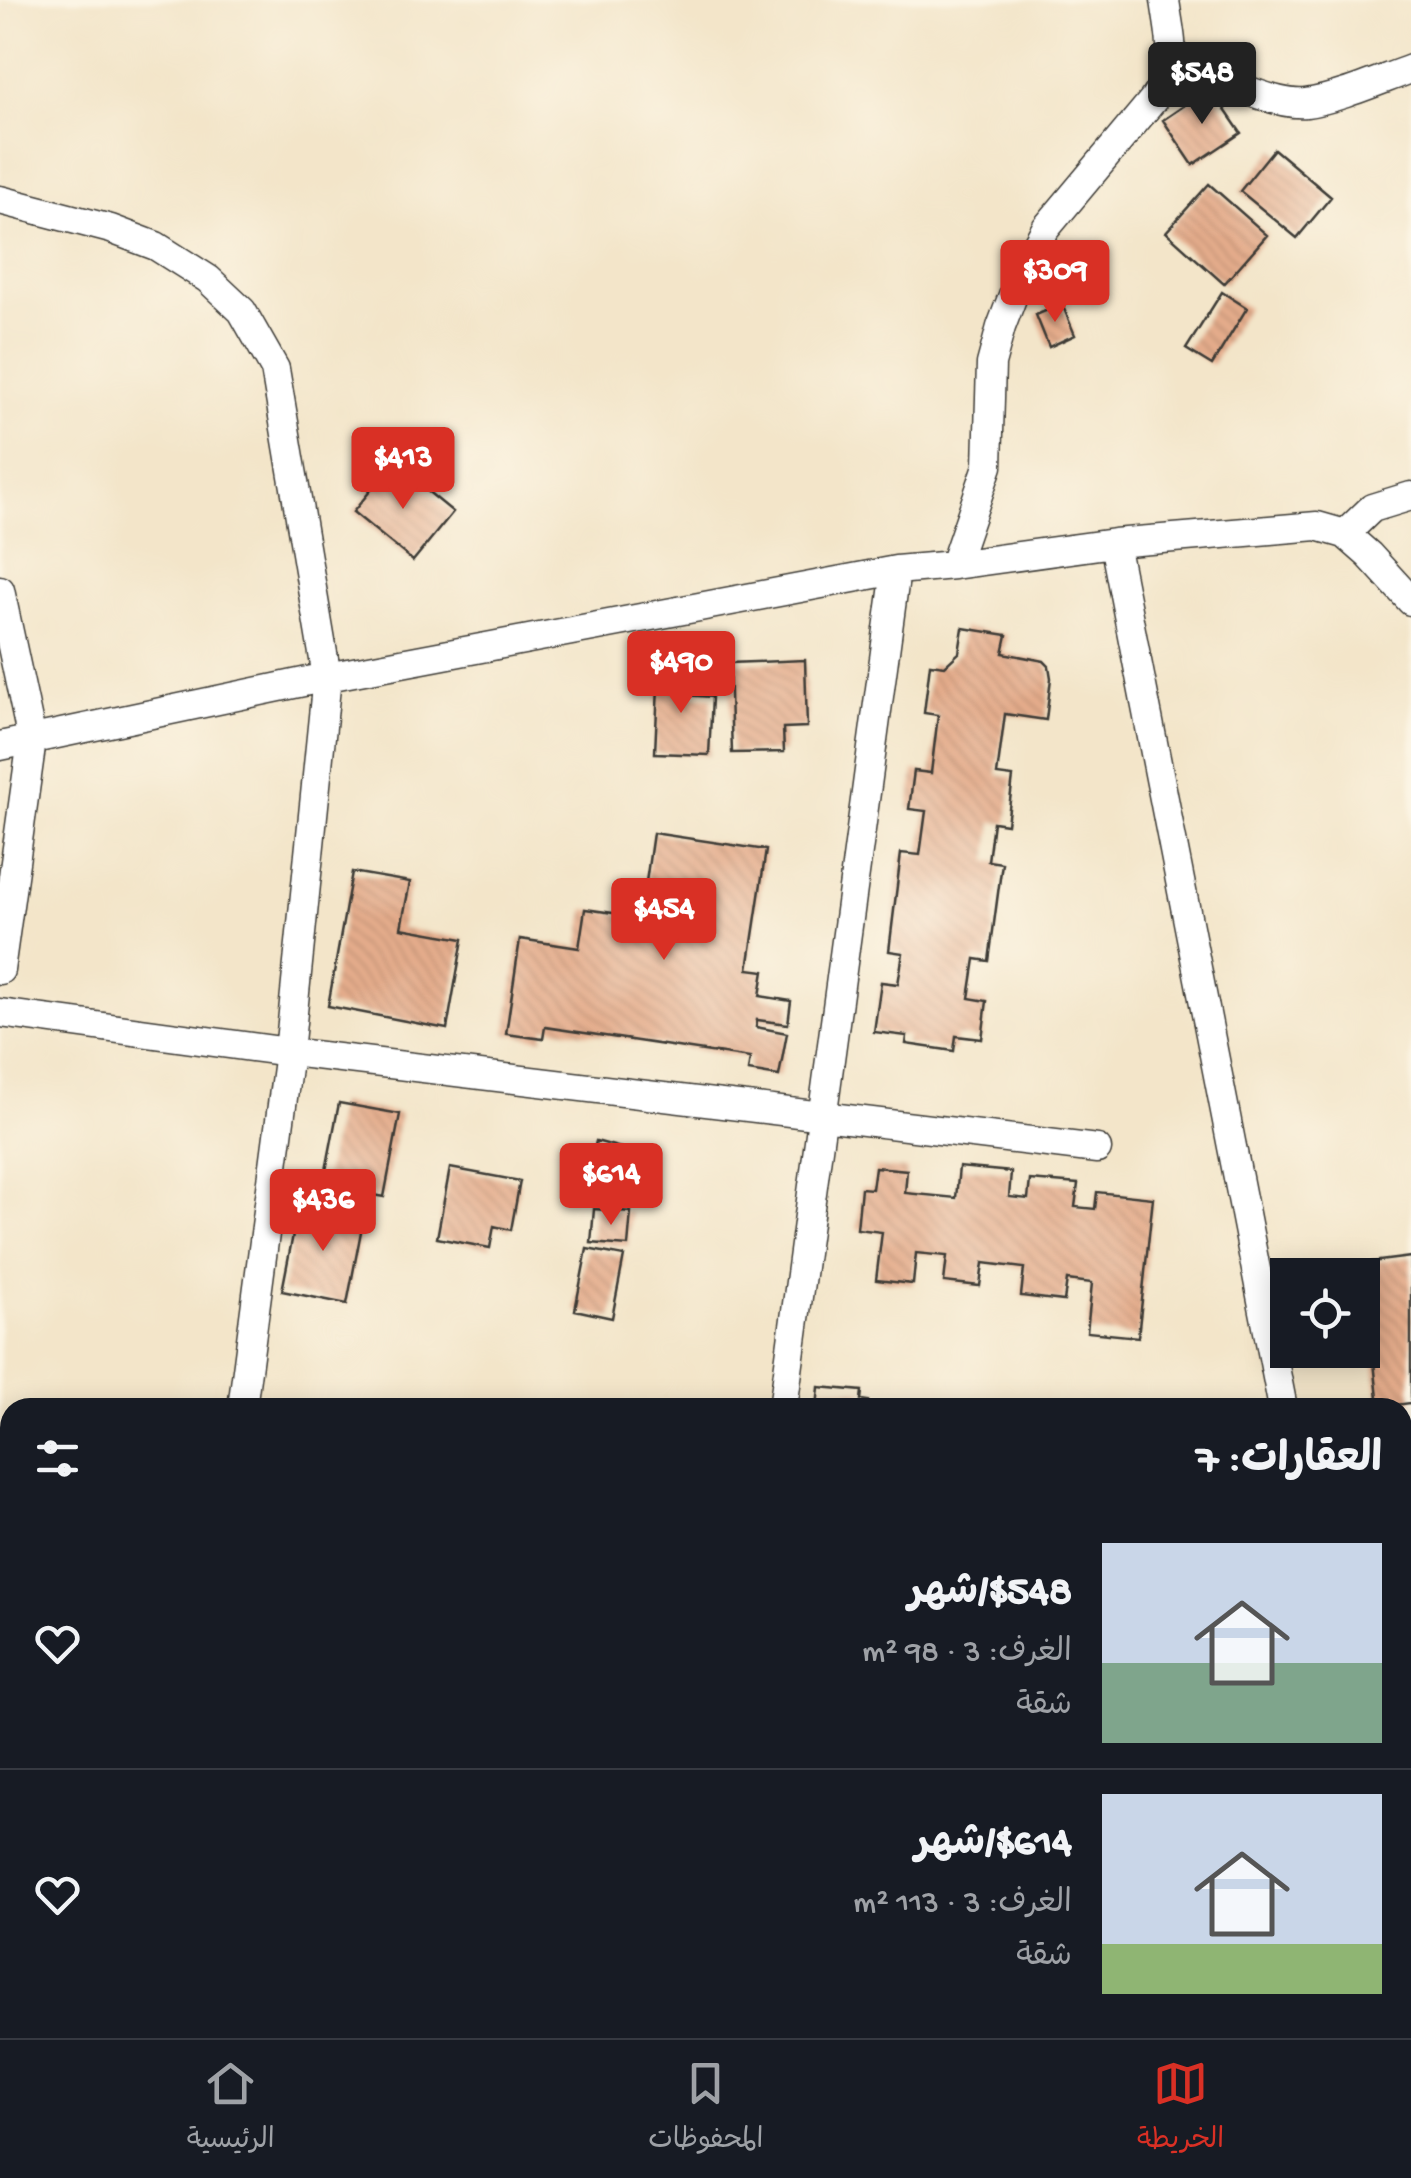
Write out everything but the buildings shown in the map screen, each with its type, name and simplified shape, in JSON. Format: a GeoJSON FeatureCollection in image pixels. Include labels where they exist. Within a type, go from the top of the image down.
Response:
{"type":"FeatureCollection","features":[{"type":"Feature","properties":{"kind":"street"},"geometry":{"type":"LineString","coordinates":[[954,565],[988,466],[991,364],[1001,327],[1023,269],[1046,228],[1166,81],[1172,56],[1165,0]]}},
{"type":"Feature","properties":{"kind":"street"},"geometry":{"type":"LineString","coordinates":[[1172,56],[1260,96],[1302,104],[1411,68]]}},
{"type":"Feature","properties":{"kind":"street"},"geometry":{"type":"LineString","coordinates":[[0,200],[111,229],[156,246],[208,279],[242,311],[275,369],[326,677],[289,1052],[243,1398]]}},
{"type":"Feature","properties":{"kind":"street"},"geometry":{"type":"LineString","coordinates":[[1345,534],[1372,508],[1411,496]]}},
{"type":"Feature","properties":{"kind":"street"},"geometry":{"type":"LineString","coordinates":[[0,746],[326,677],[896,570],[1114,543],[1317,526],[1345,534],[1411,601]]}},
{"type":"Feature","properties":{"kind":"street"},"geometry":{"type":"LineString","coordinates":[[1114,543],[1282,1398]]}},
{"type":"Feature","properties":{"kind":"street"},"geometry":{"type":"LineString","coordinates":[[784,1398],[896,570]]}},
{"type":"Feature","properties":{"kind":"street"},"geometry":{"type":"LineString","coordinates":[[0,590],[32,740],[0,970]]}},
{"type":"Feature","properties":{"kind":"street"},"geometry":{"type":"LineString","coordinates":[[0,1013],[289,1052],[1097,1148]]}}]}
